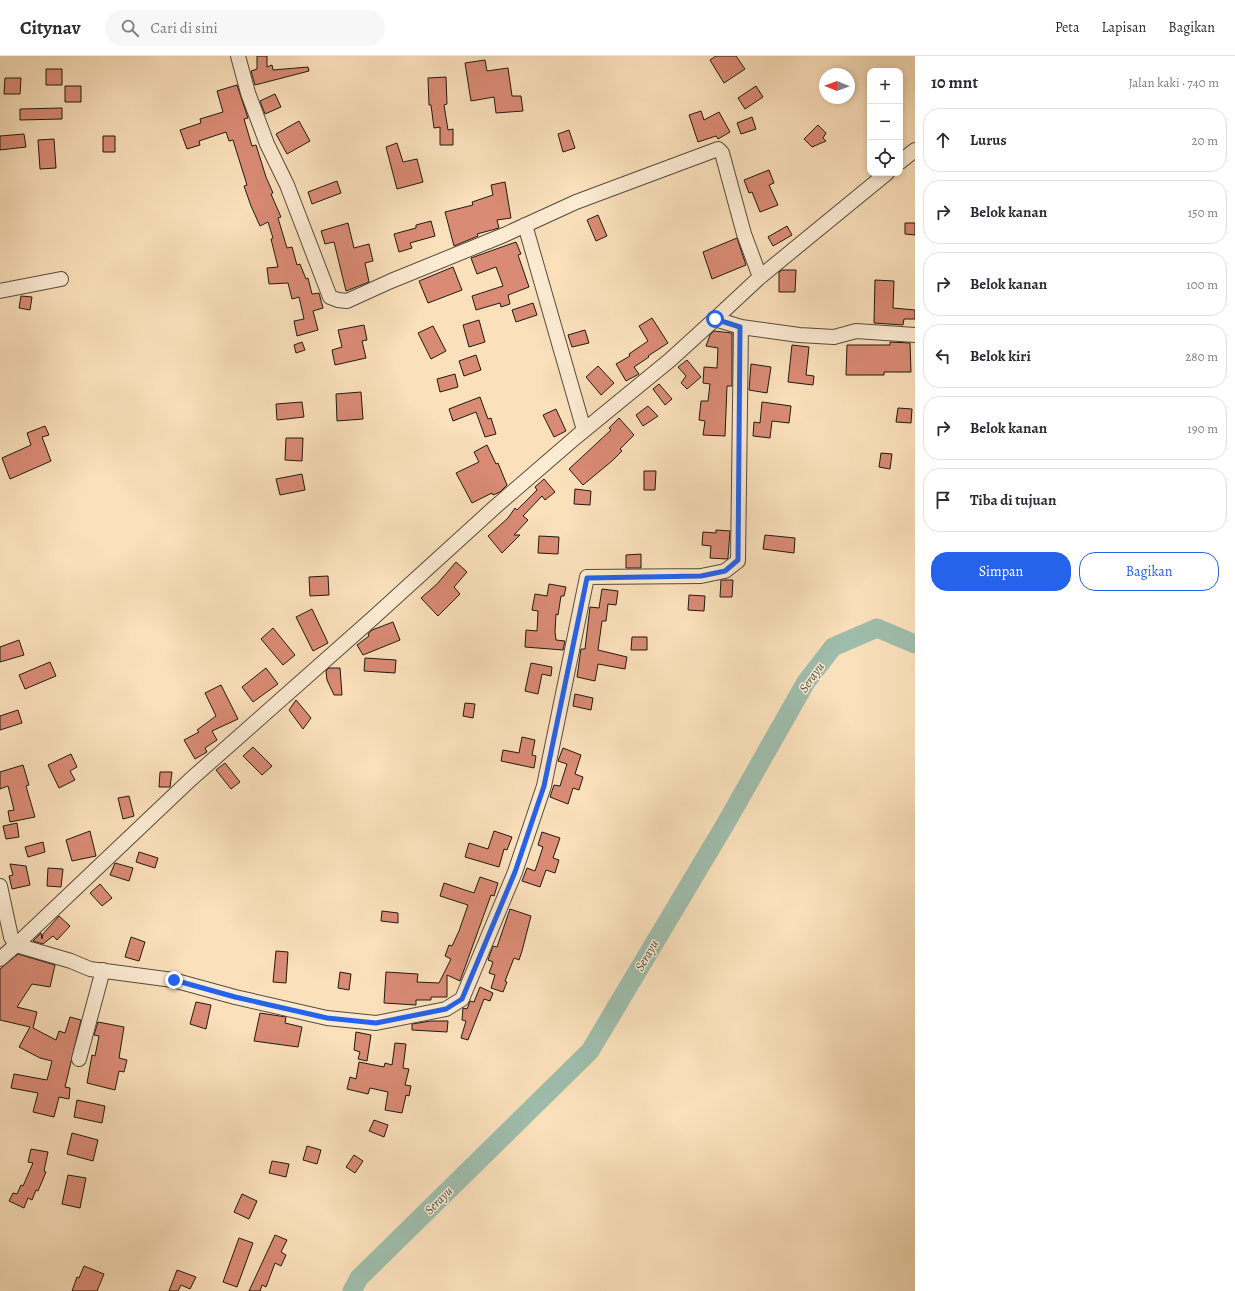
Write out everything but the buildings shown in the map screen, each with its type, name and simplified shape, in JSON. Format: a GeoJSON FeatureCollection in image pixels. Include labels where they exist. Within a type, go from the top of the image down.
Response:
{"type":"FeatureCollection","features":[{"type":"Feature","properties":{"kind":"street"},"geometry":{"type":"LineString","coordinates":[[238,56],[248,93],[267,144],[287,185],[330,297],[347,301],[576,202],[718,150],[722,153],[744,234],[760,277]]}},
{"type":"Feature","properties":{"kind":"street"},"geometry":{"type":"LineString","coordinates":[[903,160],[915,150]]}},
{"type":"Feature","properties":{"kind":"street"},"geometry":{"type":"LineString","coordinates":[[0,959],[190,780],[584,430],[670,360],[760,277],[883,176]]}},
{"type":"Feature","properties":{"kind":"street"},"geometry":{"type":"LineString","coordinates":[[525,225],[584,430]]}},
{"type":"Feature","properties":{"kind":"street"},"geometry":{"type":"LineString","coordinates":[[0,291],[61,279]]}},
{"type":"Feature","properties":{"kind":"street"},"geometry":{"type":"LineString","coordinates":[[715,319],[740,327],[799,335],[834,337],[856,332],[915,335]]}},
{"type":"Feature","properties":{"kind":"street"},"geometry":{"type":"LineString","coordinates":[[0,886],[11,937],[16,945],[71,961],[90,969],[174,980],[235,997],[327,1018],[376,1023],[446,1009],[462,999],[515,872],[544,786],[587,578],[701,576],[725,571],[738,560],[740,327]]}},
{"type":"Feature","properties":{"kind":"street"},"geometry":{"type":"LineString","coordinates":[[79,1060],[103,970]]}},
{"type":"Feature","properties":{"kind":"waterway","name":"Serayu"},"geometry":{"type":"LineString","coordinates":[[352,1291],[359,1278],[590,1051],[726,823],[806,682],[833,647],[877,628],[915,644]]}},
{"type":"Feature","properties":{"kind":"route"},"geometry":{"type":"LineString","coordinates":[[174,980],[235,997],[327,1018],[359,1020],[376,1023],[446,1009],[454,1006],[462,999],[468,989],[515,872],[544,786],[587,578],[662,578],[701,576],[725,571],[738,560],[740,327],[715,319]]}}]}
